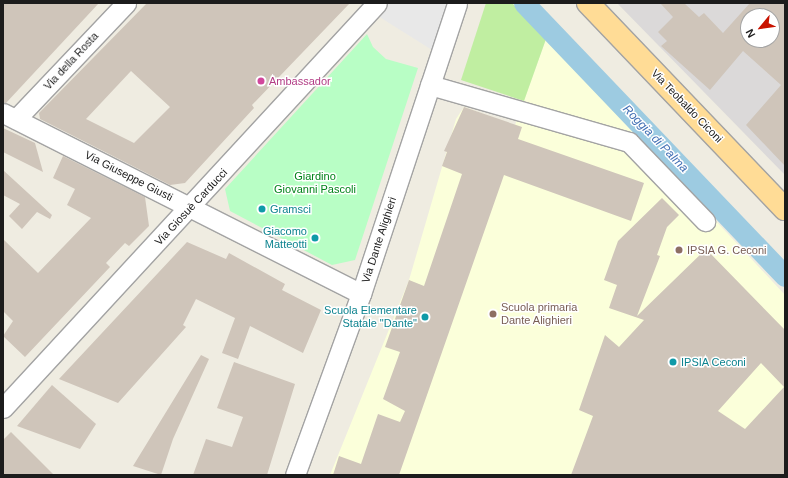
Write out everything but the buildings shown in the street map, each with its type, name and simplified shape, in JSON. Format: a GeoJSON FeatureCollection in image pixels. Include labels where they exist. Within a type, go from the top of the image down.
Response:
{"type":"FeatureCollection","features":[{"type":"Feature","properties":{"kind":"main road","name":"Via Teobaldo Ciconi"},"geometry":{"type":"LineString","coordinates":[[588,3],[785,209]]}},
{"type":"Feature","properties":{"kind":"street","name":"Via della Rosta"},"geometry":{"type":"LineString","coordinates":[[10,116],[126,3]]}},
{"type":"Feature","properties":{"kind":"street","name":"Via Giosuè Carducci"},"geometry":{"type":"LineString","coordinates":[[3,408],[191,208],[378,3]]}},
{"type":"Feature","properties":{"kind":"street","name":"Via Dante Alighieri"},"geometry":{"type":"LineString","coordinates":[[295,475],[361,294],[457,3]]}},
{"type":"Feature","properties":{"kind":"street"},"geometry":{"type":"LineString","coordinates":[[430,85],[629,142],[705,221]]}},
{"type":"Feature","properties":{"kind":"street","name":"Via Giuseppe Giusti"},"geometry":{"type":"LineString","coordinates":[[10,116],[361,294]]}},
{"type":"Feature","properties":{"kind":"shaded area"},"geometry":{"type":"Polygon","coordinates":[[[377,3],[457,3],[440,55],[370,11],[377,3]]]}},
{"type":"Feature","properties":{"kind":"shaded area"},"geometry":{"type":"Polygon","coordinates":[[[617,3],[785,3],[785,175],[617,3]]]}},
{"type":"Feature","properties":{"kind":"shaded area"},"geometry":{"type":"Polygon","coordinates":[[[546,39],[785,295],[785,475],[330,475],[409,280],[456,119],[464,107],[515,125],[546,39]]]}},
{"type":"Feature","properties":{"kind":"green space"},"geometry":{"type":"Polygon","coordinates":[[[486,3],[512,3],[546,39],[524,101],[461,80],[486,3]]]}},
{"type":"Feature","properties":{"kind":"green space","name":"Giardino Giovanni Pascoli"},"geometry":{"type":"Polygon","coordinates":[[[367,34],[373,47],[386,59],[418,68],[355,260],[332,265],[230,211],[225,189],[367,34]]]}},
{"type":"Feature","properties":{"kind":"waterway","name":"Roggia di Palma"},"geometry":{"type":"LineString","coordinates":[[524,3],[785,276]]}},
{"type":"Feature","properties":{"kind":"place","name":"Ambassador"},"geometry":{"type":"Point","coordinates":[261,81]}},
{"type":"Feature","properties":{"kind":"place","name":"Gramsci"},"geometry":{"type":"Point","coordinates":[262,209]}},
{"type":"Feature","properties":{"kind":"place","name":"Giacomo Matteotti"},"geometry":{"type":"Point","coordinates":[315,238]}},
{"type":"Feature","properties":{"kind":"place","name":"IPSIA G. Ceconi"},"geometry":{"type":"Point","coordinates":[679,250]}},
{"type":"Feature","properties":{"kind":"place","name":"Scuola primaria Dante Alighieri"},"geometry":{"type":"Point","coordinates":[493,314]}},
{"type":"Feature","properties":{"kind":"place","name":"Scuola Elementare Statale \"Dante\""},"geometry":{"type":"Point","coordinates":[425,317]}},
{"type":"Feature","properties":{"kind":"place","name":"IPSIA Ceconi"},"geometry":{"type":"Point","coordinates":[673,362]}}]}
